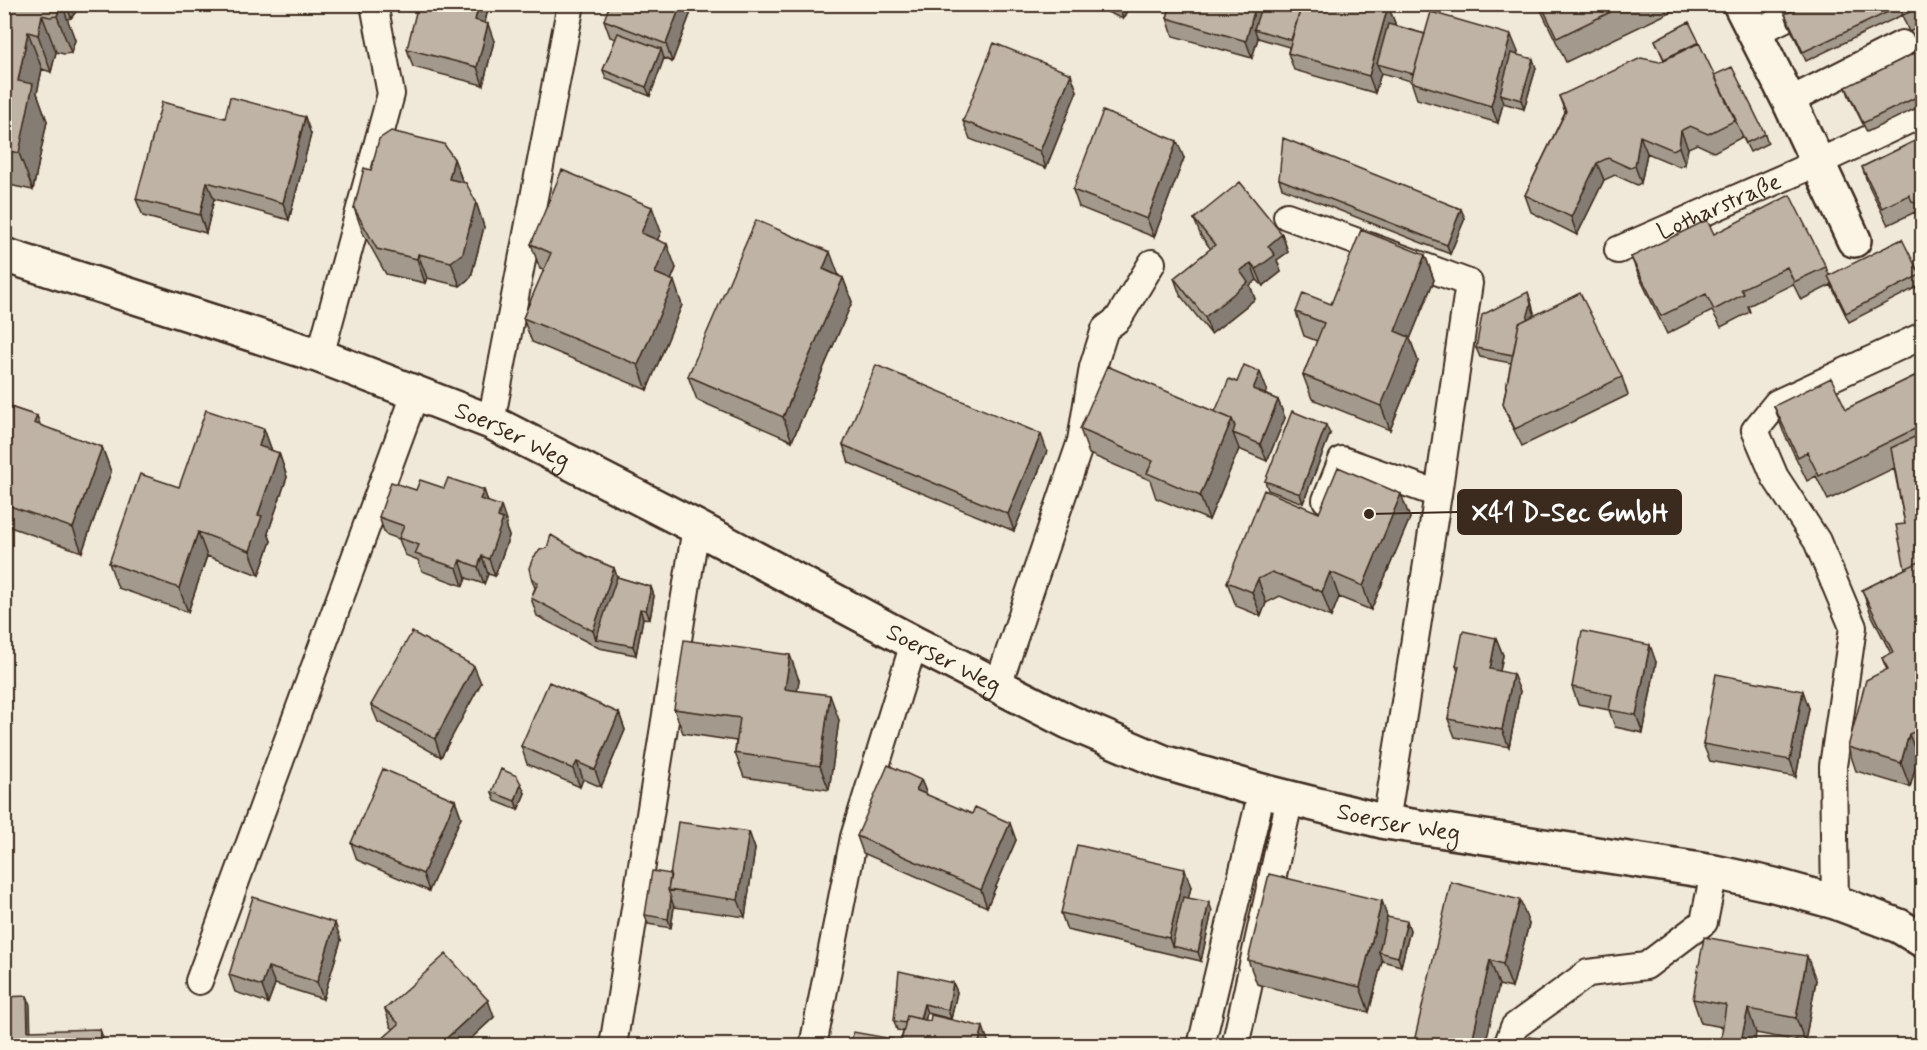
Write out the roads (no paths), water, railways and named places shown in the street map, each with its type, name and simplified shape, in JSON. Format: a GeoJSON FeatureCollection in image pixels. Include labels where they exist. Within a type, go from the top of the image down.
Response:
{"type":"FeatureCollection","features":[{"type":"Feature","properties":{"kind":"street"},"geometry":{"type":"LineString","coordinates":[[1740,4],[1789,101],[1854,240]]}},
{"type":"Feature","properties":{"kind":"street","name":"Soerser Weg"},"geometry":{"type":"LineString","coordinates":[[4,255],[320,356],[490,422],[696,527],[914,644],[1069,722],[1164,762],[1276,795],[1386,822],[1714,872],[1774,885],[1835,902],[1899,926],[1923,940]]}},
{"type":"Feature","properties":{"kind":"lane"},"geometry":{"type":"LineString","coordinates":[[320,356],[391,94],[374,4]]}},
{"type":"Feature","properties":{"kind":"lane"},"geometry":{"type":"LineString","coordinates":[[490,422],[571,4]]}},
{"type":"Feature","properties":{"kind":"lane"},"geometry":{"type":"LineString","coordinates":[[1755,33],[1814,4]]}},
{"type":"Feature","properties":{"kind":"lane"},"geometry":{"type":"LineString","coordinates":[[1789,101],[1902,44]]}},
{"type":"Feature","properties":{"kind":"lane","name":"Lotharstraße"},"geometry":{"type":"LineString","coordinates":[[1618,250],[1923,114]]}},
{"type":"Feature","properties":{"kind":"lane"},"geometry":{"type":"LineString","coordinates":[[1287,216],[1469,283],[1386,822]]}},
{"type":"Feature","properties":{"kind":"lane"},"geometry":{"type":"LineString","coordinates":[[998,685],[1081,441],[1093,367],[1105,329],[1118,319],[1152,263]]}},
{"type":"Feature","properties":{"kind":"lane"},"geometry":{"type":"LineString","coordinates":[[1835,902],[1833,766],[1853,627],[1817,540],[1774,477],[1755,430],[1777,403],[1923,336]]}},
{"type":"Feature","properties":{"kind":"lane"},"geometry":{"type":"LineString","coordinates":[[199,981],[416,392]]}},
{"type":"Feature","properties":{"kind":"lane"},"geometry":{"type":"LineString","coordinates":[[1320,515],[1342,460],[1438,494]]}},
{"type":"Feature","properties":{"kind":"lane"},"geometry":{"type":"LineString","coordinates":[[613,1046],[696,527]]}},
{"type":"Feature","properties":{"kind":"lane"},"geometry":{"type":"LineString","coordinates":[[813,1046],[854,837],[914,644]]}},
{"type":"Feature","properties":{"kind":"lane"},"geometry":{"type":"LineString","coordinates":[[1201,1046],[1276,795]]}},
{"type":"Feature","properties":{"kind":"lane"},"geometry":{"type":"LineString","coordinates":[[1235,1046],[1276,795]]}},
{"type":"Feature","properties":{"kind":"lane"},"geometry":{"type":"LineString","coordinates":[[1507,1046],[1514,1027],[1588,973],[1646,966],[1704,922],[1714,872]]}},
{"type":"Feature","properties":{"kind":"place","name":"X41 D-Sec GmbH"},"geometry":{"type":"Point","coordinates":[1369,514]}}]}
